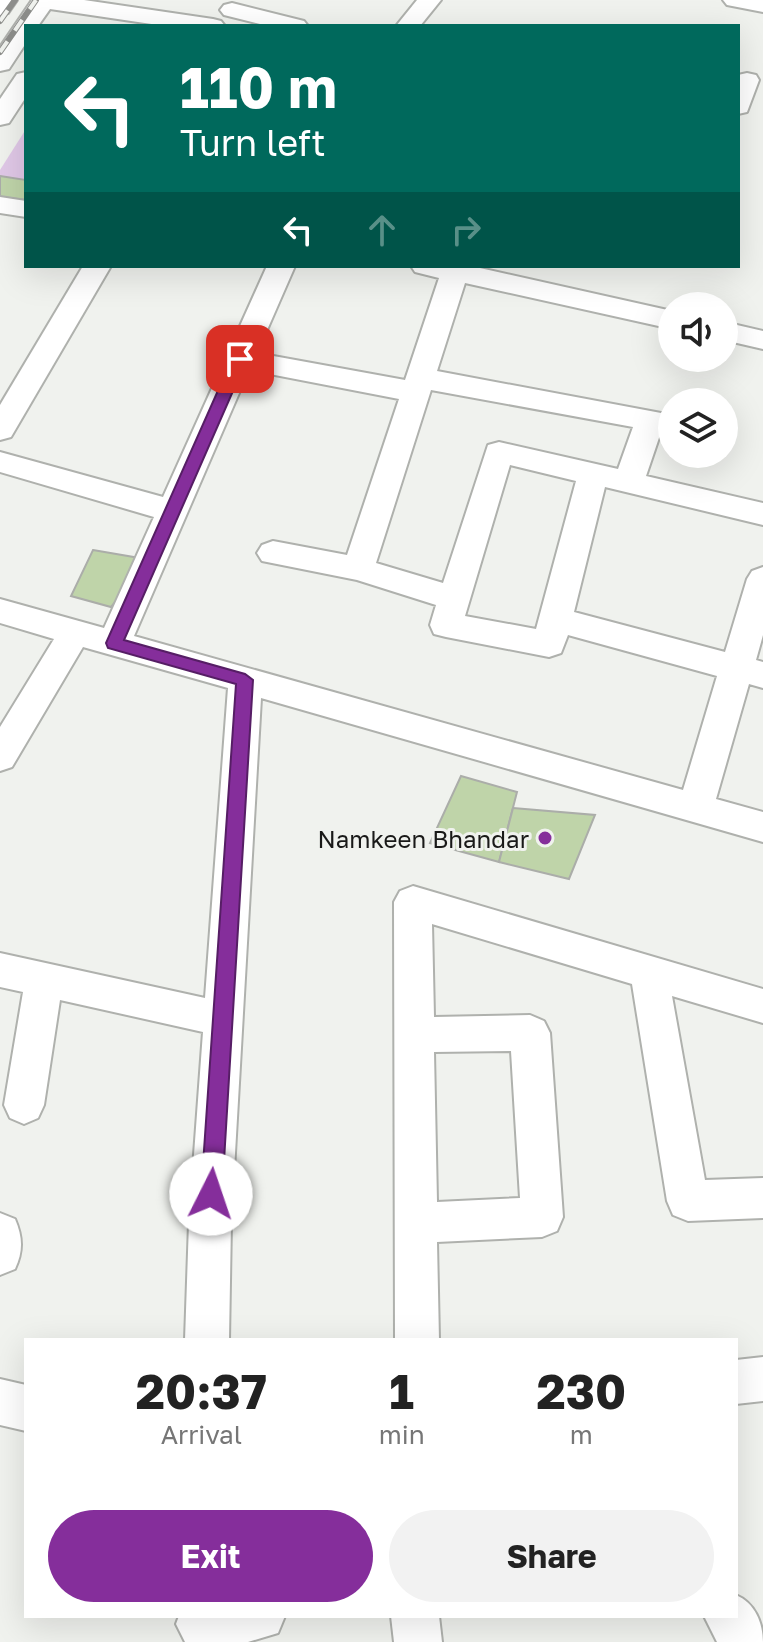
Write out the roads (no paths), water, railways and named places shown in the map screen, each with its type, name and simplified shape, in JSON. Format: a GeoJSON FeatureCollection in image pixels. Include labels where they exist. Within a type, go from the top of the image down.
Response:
{"type":"FeatureCollection","features":[{"type":"Feature","properties":{"kind":"street"},"geometry":{"type":"LineString","coordinates":[[0,8],[5,0]]}},
{"type":"Feature","properties":{"kind":"street"},"geometry":{"type":"LineString","coordinates":[[28,24],[44,0],[201,24]]}},
{"type":"Feature","properties":{"kind":"street"},"geometry":{"type":"LineString","coordinates":[[410,24],[429,0]]}},
{"type":"Feature","properties":{"kind":"street"},"geometry":{"type":"LineString","coordinates":[[735,0],[763,5]]}},
{"type":"Feature","properties":{"kind":"street"},"geometry":{"type":"LineString","coordinates":[[63,24],[78,3]]}},
{"type":"Feature","properties":{"kind":"street"},"geometry":{"type":"LineString","coordinates":[[231,12],[287,24]]}},
{"type":"Feature","properties":{"kind":"street"},"geometry":{"type":"LineString","coordinates":[[0,64],[24,29]]}},
{"type":"Feature","properties":{"kind":"street"},"geometry":{"type":"LineString","coordinates":[[740,102],[749,81]]}},
{"type":"Feature","properties":{"kind":"street"},"geometry":{"type":"LineString","coordinates":[[0,118],[24,85]]}},
{"type":"Feature","properties":{"kind":"street"},"geometry":{"type":"LineString","coordinates":[[0,205],[24,209]]}},
{"type":"Feature","properties":{"kind":"street"},"geometry":{"type":"LineString","coordinates":[[3,422],[96,268]]}},
{"type":"Feature","properties":{"kind":"street"},"geometry":{"type":"LineString","coordinates":[[114,643],[280,268]]}},
{"type":"Feature","properties":{"kind":"street"},"geometry":{"type":"LineString","coordinates":[[358,569],[457,268],[658,317]]}},
{"type":"Feature","properties":{"kind":"street"},"geometry":{"type":"LineString","coordinates":[[738,334],[763,340]]}},
{"type":"Feature","properties":{"kind":"street"},"geometry":{"type":"LineString","coordinates":[[240,359],[650,420],[629,482]]}},
{"type":"Feature","properties":{"kind":"street"},"geometry":{"type":"LineString","coordinates":[[593,473],[549,644],[446,625],[499,452],[593,473],[763,514]]}},
{"type":"Feature","properties":{"kind":"street"},"geometry":{"type":"LineString","coordinates":[[0,462],[173,511]]}},
{"type":"Feature","properties":{"kind":"street"},"geometry":{"type":"LineString","coordinates":[[273,553],[358,569],[454,599]]}},
{"type":"Feature","properties":{"kind":"street"},"geometry":{"type":"LineString","coordinates":[[695,808],[750,671],[763,579]]}},
{"type":"Feature","properties":{"kind":"street"},"geometry":{"type":"LineString","coordinates":[[0,611],[763,827]]}},
{"type":"Feature","properties":{"kind":"street"},"geometry":{"type":"LineString","coordinates":[[555,619],[750,671]]}},
{"type":"Feature","properties":{"kind":"street"},"geometry":{"type":"LineString","coordinates":[[0,757],[75,632]]}},
{"type":"Feature","properties":{"kind":"street"},"geometry":{"type":"LineString","coordinates":[[207,1338],[210,1223],[245,680]]}},
{"type":"Feature","properties":{"kind":"street"},"geometry":{"type":"LineString","coordinates":[[417,1338],[413,902],[763,1006]]}},
{"type":"Feature","properties":{"kind":"street"},"geometry":{"type":"LineString","coordinates":[[0,970],[223,1019]]}},
{"type":"Feature","properties":{"kind":"street"},"geometry":{"type":"LineString","coordinates":[[649,973],[688,1201],[763,1198]]}},
{"type":"Feature","properties":{"kind":"street"},"geometry":{"type":"LineString","coordinates":[[24,1105],[44,980]]}},
{"type":"Feature","properties":{"kind":"street"},"geometry":{"type":"LineString","coordinates":[[414,1035],[530,1033],[542,1217],[416,1223]]}},
{"type":"Feature","properties":{"kind":"street"},"geometry":{"type":"LineString","coordinates":[[0,1234],[0,1254]]}},
{"type":"Feature","properties":{"kind":"street"},"geometry":{"type":"LineString","coordinates":[[738,1382],[763,1379]]}},
{"type":"Feature","properties":{"kind":"street"},"geometry":{"type":"LineString","coordinates":[[0,1402],[24,1408]]}},
{"type":"Feature","properties":{"kind":"street"},"geometry":{"type":"LineString","coordinates":[[200,1627],[250,1618]]}},
{"type":"Feature","properties":{"kind":"street"},"geometry":{"type":"LineString","coordinates":[[415,1618],[418,1642]]}},
{"type":"Feature","properties":{"kind":"street"},"geometry":{"type":"LineString","coordinates":[[729,1618],[746,1642]]}},
{"type":"Feature","properties":{"kind":"railway"},"geometry":{"type":"LineString","coordinates":[[0,21],[15,0]]}},
{"type":"Feature","properties":{"kind":"railway"},"geometry":{"type":"LineString","coordinates":[[0,52],[36,0]]}},
{"type":"Feature","properties":{"kind":"place","name":"Namkeen Bhandar"},"geometry":{"type":"Point","coordinates":[545,838]}}]}
